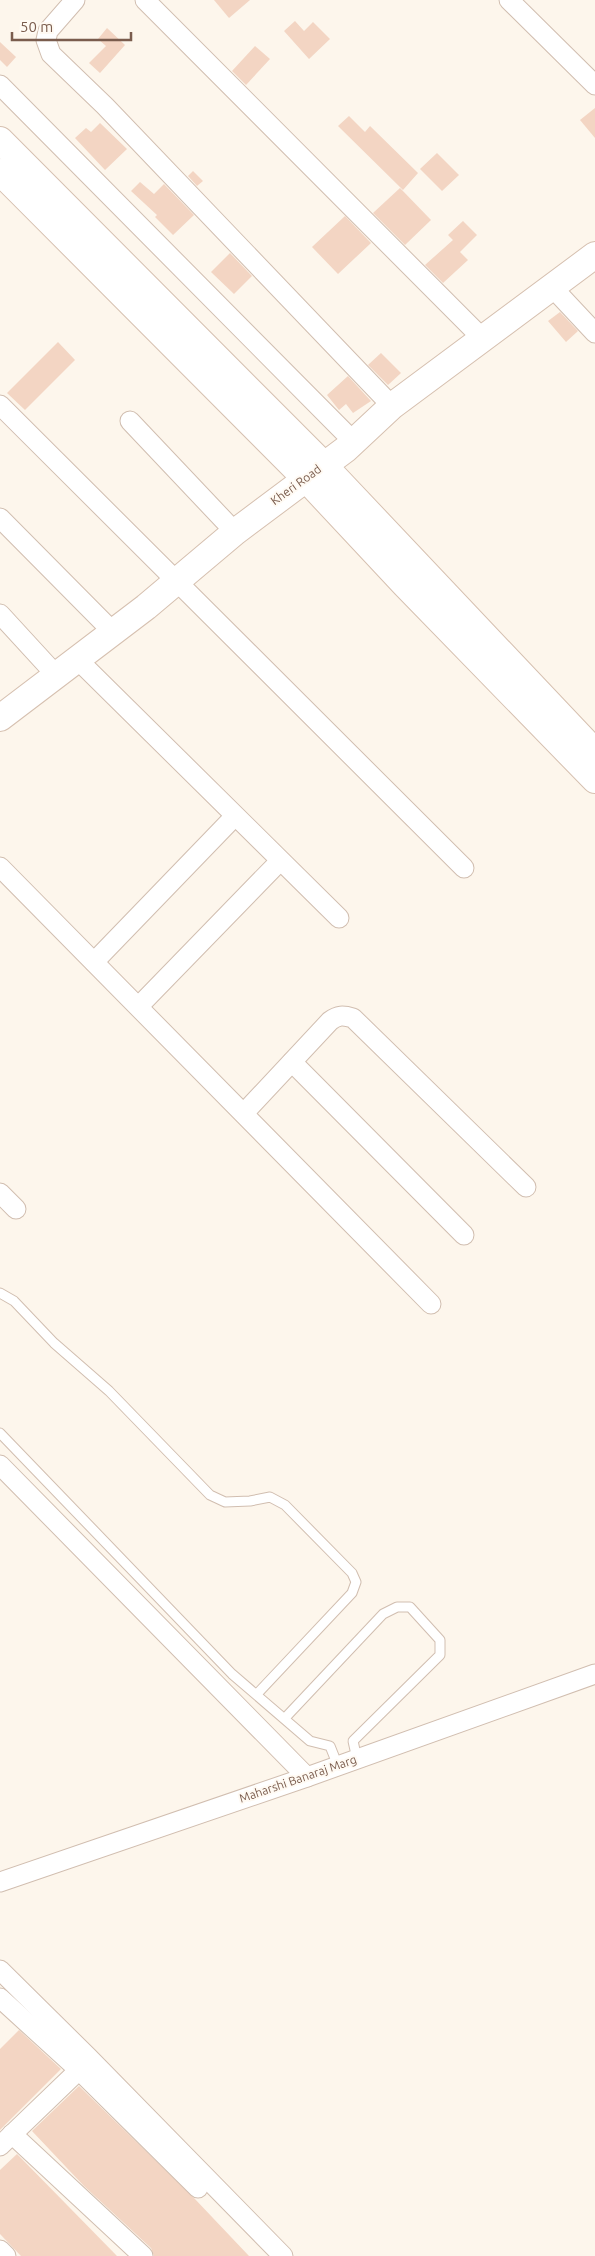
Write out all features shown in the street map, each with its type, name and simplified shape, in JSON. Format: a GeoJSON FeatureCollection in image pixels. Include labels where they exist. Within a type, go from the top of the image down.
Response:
{"type":"FeatureCollection","features":[{"type":"Feature","properties":{"kind":"street"},"geometry":{"type":"LineString","coordinates":[[75,0],[48,31],[46,40],[52,54],[105,106],[392,406]]}},
{"type":"Feature","properties":{"kind":"street"},"geometry":{"type":"LineString","coordinates":[[145,0],[482,339]]}},
{"type":"Feature","properties":{"kind":"street"},"geometry":{"type":"LineString","coordinates":[[510,0],[595,85]]}},
{"type":"Feature","properties":{"kind":"street"},"geometry":{"type":"LineString","coordinates":[[0,85],[353,441]]}},
{"type":"Feature","properties":{"kind":"street"},"geometry":{"type":"LineString","coordinates":[[0,140],[315,472],[405,585],[595,780]]}},
{"type":"Feature","properties":{"kind":"street"},"geometry":{"type":"LineString","coordinates":[[0,172],[315,472],[595,752]]}},
{"type":"Feature","properties":{"kind":"street","name":"Kheri Road"},"geometry":{"type":"LineString","coordinates":[[2,714],[78,660],[176,582],[234,532],[315,472],[392,406],[595,255]]}},
{"type":"Feature","properties":{"kind":"street"},"geometry":{"type":"LineString","coordinates":[[552,287],[595,333]]}},
{"type":"Feature","properties":{"kind":"street"},"geometry":{"type":"LineString","coordinates":[[0,405],[464,868]]}},
{"type":"Feature","properties":{"kind":"street"},"geometry":{"type":"LineString","coordinates":[[130,421],[234,532]]}},
{"type":"Feature","properties":{"kind":"street"},"geometry":{"type":"LineString","coordinates":[[0,518],[113,632]]}},
{"type":"Feature","properties":{"kind":"street"},"geometry":{"type":"LineString","coordinates":[[0,614],[56,676]]}},
{"type":"Feature","properties":{"kind":"street"},"geometry":{"type":"LineString","coordinates":[[78,660],[338,918]]}},
{"type":"Feature","properties":{"kind":"street"},"geometry":{"type":"LineString","coordinates":[[94,962],[234,816]]}},
{"type":"Feature","properties":{"kind":"street"},"geometry":{"type":"LineString","coordinates":[[139,1006],[280,862]]}},
{"type":"Feature","properties":{"kind":"street"},"geometry":{"type":"LineString","coordinates":[[0,867],[431,1304]]}},
{"type":"Feature","properties":{"kind":"street"},"geometry":{"type":"LineString","coordinates":[[244,1113],[336,1017],[345,1015],[352,1018],[526,1187]]}},
{"type":"Feature","properties":{"kind":"street"},"geometry":{"type":"LineString","coordinates":[[292,1062],[464,1235]]}},
{"type":"Feature","properties":{"kind":"street"},"geometry":{"type":"LineString","coordinates":[[0,1193],[16,1209]]}},
{"type":"Feature","properties":{"kind":"street"},"geometry":{"type":"LineString","coordinates":[[0,1466],[307,1777]]}},
{"type":"Feature","properties":{"kind":"street","name":"Maharshi Banaraj Marg"},"geometry":{"type":"LineString","coordinates":[[0,1882],[307,1777],[595,1674]]}},
{"type":"Feature","properties":{"kind":"street"},"geometry":{"type":"LineString","coordinates":[[0,1970],[283,2256]]}},
{"type":"Feature","properties":{"kind":"street"},"geometry":{"type":"LineString","coordinates":[[4,2010],[79,2070],[267,2256]]}},
{"type":"Feature","properties":{"kind":"street"},"geometry":{"type":"LineString","coordinates":[[79,2070],[6,2140],[143,2256]]}},
{"type":"Feature","properties":{"kind":"street"},"geometry":{"type":"LineString","coordinates":[[0,2250],[6,2256]]}},
{"type":"Feature","properties":{"kind":"lane"},"geometry":{"type":"LineString","coordinates":[[0,1293],[14,1301],[54,1343],[109,1391],[169,1455],[210,1495],[225,1502],[250,1501],[270,1497],[285,1505],[352,1573],[356,1582],[352,1593],[257,1694]]}},
{"type":"Feature","properties":{"kind":"lane"},"geometry":{"type":"LineString","coordinates":[[0,1433],[232,1674],[310,1740],[330,1746],[338,1766]]}},
{"type":"Feature","properties":{"kind":"lane"},"geometry":{"type":"LineString","coordinates":[[285,1718],[383,1614],[397,1607],[410,1607],[440,1640],[440,1655],[353,1741],[358,1759]]}},
{"type":"Feature","properties":{"kind":"building"},"geometry":{"type":"Polygon","coordinates":[[[214,0],[250,0],[229,18],[214,0]]]}},
{"type":"Feature","properties":{"kind":"building"},"geometry":{"type":"Polygon","coordinates":[[[295,21],[304,31],[313,22],[330,39],[309,59],[284,31],[295,21]]]}},
{"type":"Feature","properties":{"kind":"building"},"geometry":{"type":"Polygon","coordinates":[[[107,28],[125,45],[100,73],[89,63],[106,46],[98,39],[107,28]]]}},
{"type":"Feature","properties":{"kind":"building"},"geometry":{"type":"Polygon","coordinates":[[[0,42],[16,57],[7,67],[0,60],[0,42]]]}},
{"type":"Feature","properties":{"kind":"building"},"geometry":{"type":"Polygon","coordinates":[[[255,46],[270,59],[246,85],[232,71],[255,46]]]}},
{"type":"Feature","properties":{"kind":"building"},"geometry":{"type":"Polygon","coordinates":[[[595,108],[595,138],[580,120],[595,108]]]}},
{"type":"Feature","properties":{"kind":"building"},"geometry":{"type":"Polygon","coordinates":[[[349,116],[365,132],[370,126],[418,173],[403,190],[338,126],[349,116]]]}},
{"type":"Feature","properties":{"kind":"building"},"geometry":{"type":"Polygon","coordinates":[[[100,123],[127,149],[105,170],[75,138],[86,128],[91,132],[100,123]]]}},
{"type":"Feature","properties":{"kind":"building"},"geometry":{"type":"Polygon","coordinates":[[[437,153],[459,175],[442,191],[420,169],[437,153]]]}},
{"type":"Feature","properties":{"kind":"building"},"geometry":{"type":"Polygon","coordinates":[[[193,171],[203,181],[197,186],[188,176],[193,171]]]}},
{"type":"Feature","properties":{"kind":"building"},"geometry":{"type":"Polygon","coordinates":[[[140,182],[154,194],[164,184],[194,215],[173,235],[155,217],[157,215],[131,191],[140,182]]]}},
{"type":"Feature","properties":{"kind":"building"},"geometry":{"type":"Polygon","coordinates":[[[400,188],[431,220],[405,245],[373,213],[400,188]]]}},
{"type":"Feature","properties":{"kind":"building"},"geometry":{"type":"Polygon","coordinates":[[[345,216],[371,243],[338,274],[312,247],[345,216]]]}},
{"type":"Feature","properties":{"kind":"building"},"geometry":{"type":"Polygon","coordinates":[[[463,221],[477,235],[460,252],[468,260],[443,283],[425,265],[453,240],[448,235],[463,221]]]}},
{"type":"Feature","properties":{"kind":"building"},"geometry":{"type":"Polygon","coordinates":[[[230,253],[252,276],[234,294],[211,272],[230,253]]]}},
{"type":"Feature","properties":{"kind":"building"},"geometry":{"type":"Polygon","coordinates":[[[560,312],[578,331],[566,342],[548,321],[560,312]]]}},
{"type":"Feature","properties":{"kind":"building"},"geometry":{"type":"Polygon","coordinates":[[[58,342],[75,360],[25,410],[7,393],[58,342]]]}},
{"type":"Feature","properties":{"kind":"building"},"geometry":{"type":"Polygon","coordinates":[[[381,353],[401,373],[388,385],[368,365],[381,353]]]}},
{"type":"Feature","properties":{"kind":"building"},"geometry":{"type":"Polygon","coordinates":[[[348,376],[371,401],[353,413],[346,404],[339,410],[327,395],[348,376]]]}},
{"type":"Feature","properties":{"kind":"building"},"geometry":{"type":"Polygon","coordinates":[[[19,2030],[61,2069],[0,2130],[0,2049],[19,2030]]]}},
{"type":"Feature","properties":{"kind":"building"},"geometry":{"type":"Polygon","coordinates":[[[79,2086],[194,2198],[249,2256],[154,2256],[151,2248],[84,2186],[32,2131],[79,2086]]]}},
{"type":"Feature","properties":{"kind":"building"},"geometry":{"type":"Polygon","coordinates":[[[17,2154],[117,2256],[21,2256],[0,2234],[0,2170],[17,2154]]]}}]}
